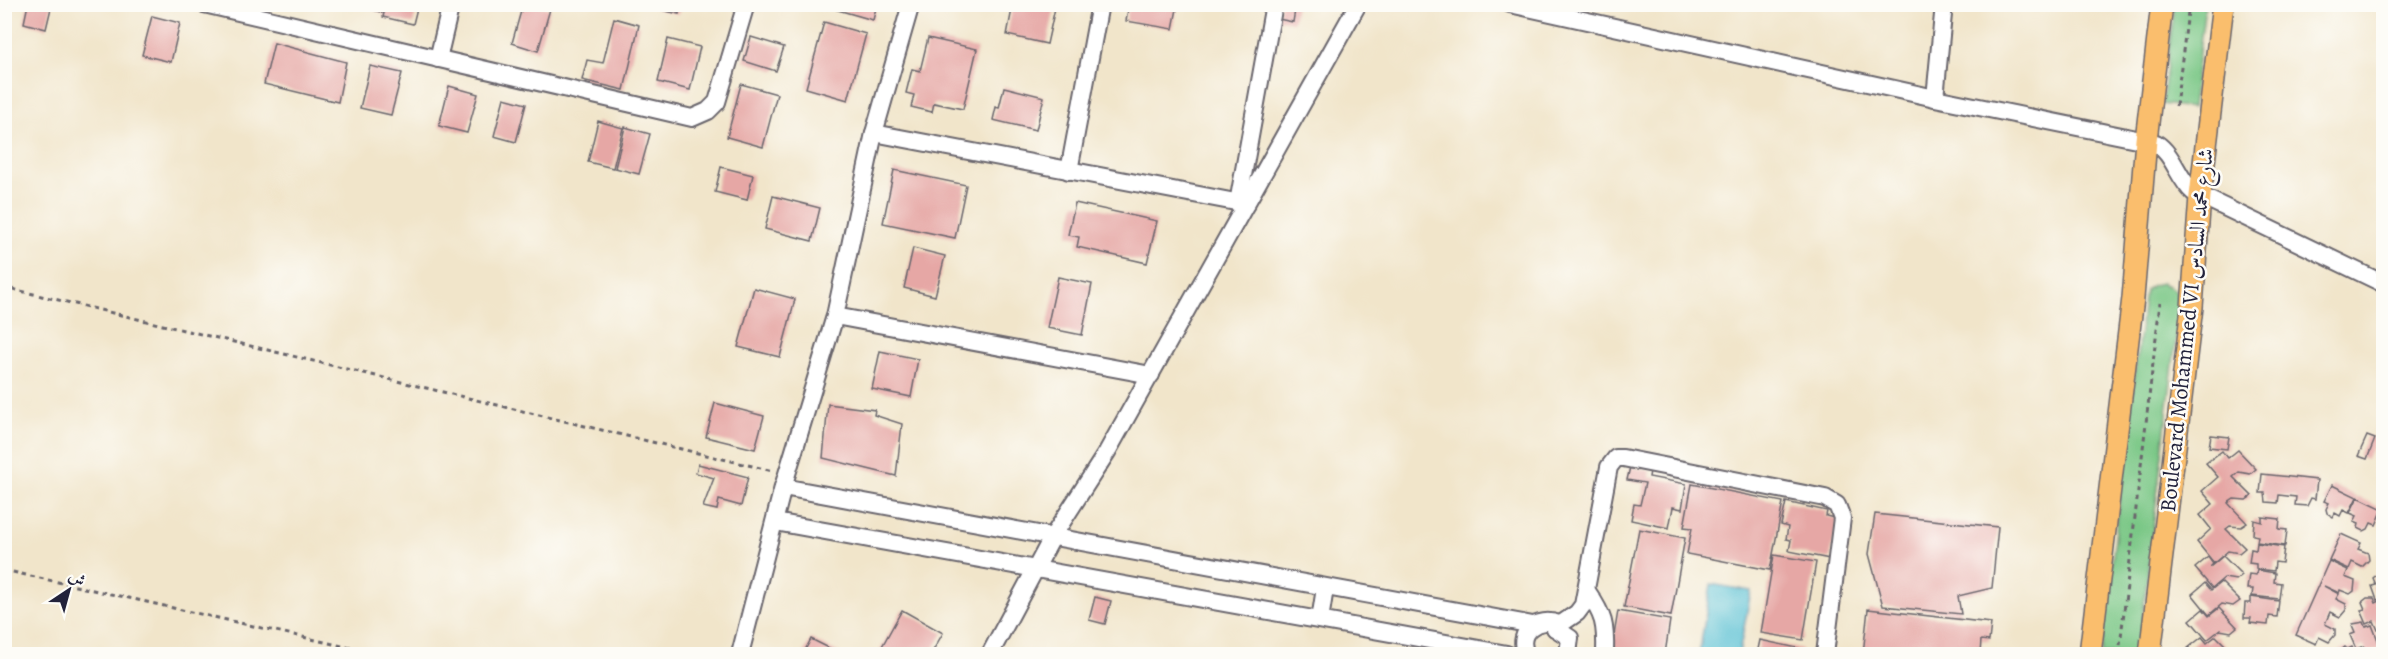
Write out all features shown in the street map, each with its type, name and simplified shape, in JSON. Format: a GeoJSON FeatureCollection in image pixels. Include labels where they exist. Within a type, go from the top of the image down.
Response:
{"type":"FeatureCollection","features":[{"type":"Feature","properties":{"kind":"main road"},"geometry":{"type":"LineString","coordinates":[[2090,654],[2133,298],[2146,140],[2162,4]]}},
{"type":"Feature","properties":{"kind":"main road","name":"Boulevard Mohammed VI شارع محمد السادس"},"geometry":{"type":"LineString","coordinates":[[2150,654],[2192,306],[2200,196],[2223,4]]}},
{"type":"Feature","properties":{"kind":"street"},"geometry":{"type":"LineString","coordinates":[[204,4],[236,9],[692,118],[708,111],[717,102],[746,4]]}},
{"type":"Feature","properties":{"kind":"street"},"geometry":{"type":"LineString","coordinates":[[438,59],[452,4]]}},
{"type":"Feature","properties":{"kind":"street"},"geometry":{"type":"LineString","coordinates":[[740,654],[785,480],[835,316],[874,133],[911,4]]}},
{"type":"Feature","properties":{"kind":"street"},"geometry":{"type":"LineString","coordinates":[[1069,171],[1100,4]]}},
{"type":"Feature","properties":{"kind":"street"},"geometry":{"type":"LineString","coordinates":[[1242,203],[1274,4]]}},
{"type":"Feature","properties":{"kind":"street"},"geometry":{"type":"LineString","coordinates":[[990,654],[1053,536],[1107,452],[1151,375],[1242,203],[1358,4]]}},
{"type":"Feature","properties":{"kind":"street"},"geometry":{"type":"LineString","coordinates":[[1510,4],[1935,98],[2156,142],[2165,149],[2187,186],[2200,196],[2384,284]]}},
{"type":"Feature","properties":{"kind":"street"},"geometry":{"type":"LineString","coordinates":[[1935,98],[1944,4]]}},
{"type":"Feature","properties":{"kind":"street"},"geometry":{"type":"LineString","coordinates":[[874,133],[1242,203]]}},
{"type":"Feature","properties":{"kind":"street"},"geometry":{"type":"LineString","coordinates":[[835,316],[1151,375]]}},
{"type":"Feature","properties":{"kind":"street"},"geometry":{"type":"LineString","coordinates":[[1555,628],[1577,613],[1587,591],[1609,467],[1616,458],[1825,498],[1837,505],[1842,518],[1825,654]]}},
{"type":"Feature","properties":{"kind":"street"},"geometry":{"type":"LineString","coordinates":[[785,480],[1053,536],[1533,625]]}},
{"type":"Feature","properties":{"kind":"street"},"geometry":{"type":"LineString","coordinates":[[775,522],[1507,654]]}},
{"type":"Feature","properties":{"kind":"street"},"geometry":{"type":"LineString","coordinates":[[1320,620],[1325,588]]}},
{"type":"Feature","properties":{"kind":"street"},"geometry":{"type":"LineString","coordinates":[[1587,591],[1601,612],[1605,634],[1605,654]]}},
{"type":"Feature","properties":{"kind":"street"},"geometry":{"type":"LineString","coordinates":[[1526,654],[1524,641],[1533,625],[1541,621],[1551,621],[1559,624],[1555,628]]}},
{"type":"Feature","properties":{"kind":"street"},"geometry":{"type":"LineString","coordinates":[[1555,628],[1570,639],[1568,654]]}},
{"type":"Feature","properties":{"kind":"path"},"geometry":{"type":"LineString","coordinates":[[2176,106],[2188,4]]}},
{"type":"Feature","properties":{"kind":"path"},"geometry":{"type":"LineString","coordinates":[[4,287],[785,480]]}},
{"type":"Feature","properties":{"kind":"path"},"geometry":{"type":"LineString","coordinates":[[2119,654],[2160,303]]}},
{"type":"Feature","properties":{"kind":"path"},"geometry":{"type":"LineString","coordinates":[[4,570],[378,654]]}},
{"type":"Feature","properties":{"kind":"green space"},"geometry":{"type":"Polygon","coordinates":[[[2175,4],[2205,5],[2192,108],[2162,104],[2175,4]]]}},
{"type":"Feature","properties":{"kind":"green space"},"geometry":{"type":"Polygon","coordinates":[[[2162,283],[2172,288],[2181,297],[2138,654],[2101,654],[2145,290],[2162,283]]]}},
{"type":"Feature","properties":{"kind":"water"},"geometry":{"type":"Polygon","coordinates":[[[1711,584],[1751,591],[1739,654],[1699,654],[1711,584]]]}},
{"type":"Feature","properties":{"kind":"building"},"geometry":{"type":"Polygon","coordinates":[[[28,4],[52,4],[46,29],[24,23],[28,4]]]}},
{"type":"Feature","properties":{"kind":"building"},"geometry":{"type":"Polygon","coordinates":[[[418,4],[413,24],[383,17],[384,13],[356,5],[418,4]]]}},
{"type":"Feature","properties":{"kind":"building"},"geometry":{"type":"Polygon","coordinates":[[[523,4],[534,4],[550,9],[538,51],[512,43],[523,4]]]}},
{"type":"Feature","properties":{"kind":"building"},"geometry":{"type":"Polygon","coordinates":[[[654,4],[681,4],[679,14],[653,8],[654,4]]]}},
{"type":"Feature","properties":{"kind":"building"},"geometry":{"type":"Polygon","coordinates":[[[817,4],[877,4],[873,20],[817,4]]]}},
{"type":"Feature","properties":{"kind":"building"},"geometry":{"type":"Polygon","coordinates":[[[1013,4],[1037,4],[1055,8],[1047,44],[1007,35],[1013,4]]]}},
{"type":"Feature","properties":{"kind":"building"},"geometry":{"type":"Polygon","coordinates":[[[1129,4],[1178,4],[1173,29],[1126,21],[1129,4]]]}},
{"type":"Feature","properties":{"kind":"building"},"geometry":{"type":"Polygon","coordinates":[[[1281,4],[1296,4],[1293,22],[1278,19],[1281,4]]]}},
{"type":"Feature","properties":{"kind":"building"},"geometry":{"type":"Polygon","coordinates":[[[152,16],[180,23],[171,62],[142,55],[152,16]]]}},
{"type":"Feature","properties":{"kind":"building"},"geometry":{"type":"Polygon","coordinates":[[[614,18],[639,25],[624,90],[582,80],[587,60],[603,63],[614,18]]]}},
{"type":"Feature","properties":{"kind":"building"},"geometry":{"type":"Polygon","coordinates":[[[824,22],[866,34],[848,100],[806,88],[824,22]]]}},
{"type":"Feature","properties":{"kind":"building"},"geometry":{"type":"Polygon","coordinates":[[[751,37],[784,47],[776,71],[744,61],[751,37]]]}},
{"type":"Feature","properties":{"kind":"building"},"geometry":{"type":"Polygon","coordinates":[[[928,38],[977,49],[963,109],[934,103],[932,112],[911,107],[914,95],[906,93],[912,69],[920,71],[928,38]]]}},
{"type":"Feature","properties":{"kind":"building"},"geometry":{"type":"Polygon","coordinates":[[[668,39],[700,47],[690,90],[658,82],[668,39]]]}},
{"type":"Feature","properties":{"kind":"building"},"geometry":{"type":"Polygon","coordinates":[[[274,43],[346,62],[338,102],[264,84],[274,43]]]}},
{"type":"Feature","properties":{"kind":"building"},"geometry":{"type":"Polygon","coordinates":[[[370,66],[402,73],[391,115],[360,108],[370,66]]]}},
{"type":"Feature","properties":{"kind":"building"},"geometry":{"type":"Polygon","coordinates":[[[741,84],[777,94],[763,147],[727,137],[741,84]]]}},
{"type":"Feature","properties":{"kind":"building"},"geometry":{"type":"Polygon","coordinates":[[[449,86],[478,94],[467,133],[439,126],[449,86]]]}},
{"type":"Feature","properties":{"kind":"building"},"geometry":{"type":"Polygon","coordinates":[[[1004,87],[1044,97],[1036,130],[993,120],[996,107],[999,108],[1004,87]]]}},
{"type":"Feature","properties":{"kind":"building"},"geometry":{"type":"Polygon","coordinates":[[[504,98],[526,104],[516,142],[494,136],[504,98]]]}},
{"type":"Feature","properties":{"kind":"building"},"geometry":{"type":"Polygon","coordinates":[[[598,121],[623,128],[613,168],[588,162],[598,121]]]}},
{"type":"Feature","properties":{"kind":"building"},"geometry":{"type":"Polygon","coordinates":[[[625,127],[650,134],[639,174],[615,168],[625,127]]]}},
{"type":"Feature","properties":{"kind":"building"},"geometry":{"type":"Polygon","coordinates":[[[721,167],[753,175],[747,200],[715,192],[721,167]]]}},
{"type":"Feature","properties":{"kind":"building"},"geometry":{"type":"Polygon","coordinates":[[[894,170],[966,185],[955,238],[883,223],[894,170]]]}},
{"type":"Feature","properties":{"kind":"building"},"geometry":{"type":"Polygon","coordinates":[[[773,196],[820,208],[812,241],[765,229],[773,196]]]}},
{"type":"Feature","properties":{"kind":"building"},"geometry":{"type":"Polygon","coordinates":[[[1075,203],[1157,221],[1147,263],[1077,247],[1079,237],[1068,235],[1075,203]]]}},
{"type":"Feature","properties":{"kind":"building"},"geometry":{"type":"Polygon","coordinates":[[[913,248],[945,256],[935,296],[904,288],[913,248]]]}},
{"type":"Feature","properties":{"kind":"building"},"geometry":{"type":"Polygon","coordinates":[[[1058,277],[1092,284],[1082,335],[1047,328],[1058,277]]]}},
{"type":"Feature","properties":{"kind":"building"},"geometry":{"type":"Polygon","coordinates":[[[754,288],[795,299],[780,357],[738,347],[754,288]]]}},
{"type":"Feature","properties":{"kind":"building"},"geometry":{"type":"Polygon","coordinates":[[[880,351],[918,359],[911,397],[872,389],[880,351]]]}},
{"type":"Feature","properties":{"kind":"building"},"geometry":{"type":"Polygon","coordinates":[[[715,403],[764,416],[755,449],[706,437],[715,403]]]}},
{"type":"Feature","properties":{"kind":"building"},"geometry":{"type":"Polygon","coordinates":[[[828,404],[875,410],[874,415],[902,424],[896,476],[823,458],[828,404]]]}},
{"type":"Feature","properties":{"kind":"building"},"geometry":{"type":"Polygon","coordinates":[[[2211,435],[2229,437],[2227,449],[2209,447],[2211,435]]]}},
{"type":"Feature","properties":{"kind":"building"},"geometry":{"type":"Polygon","coordinates":[[[2367,436],[2375,439],[2367,459],[2358,456],[2367,436]]]}},
{"type":"Feature","properties":{"kind":"building"},"geometry":{"type":"Polygon","coordinates":[[[2238,450],[2256,469],[2250,474],[2239,472],[2233,477],[2252,496],[2246,500],[2234,499],[2228,503],[2247,523],[2241,527],[2230,526],[2226,529],[2245,548],[2239,553],[2228,551],[2214,563],[2197,542],[2211,529],[2200,515],[2213,504],[2202,491],[2218,477],[2206,463],[2222,451],[2228,458],[2238,450]]]}},
{"type":"Feature","properties":{"kind":"building"},"geometry":{"type":"Polygon","coordinates":[[[698,464],[748,477],[741,506],[719,500],[717,510],[703,507],[714,478],[696,473],[698,464]]]}},
{"type":"Feature","properties":{"kind":"building"},"geometry":{"type":"Polygon","coordinates":[[[1630,467],[1650,471],[1649,477],[1686,484],[1682,509],[1673,507],[1669,528],[1631,520],[1634,504],[1640,505],[1645,483],[1627,480],[1630,467]]]}},
{"type":"Feature","properties":{"kind":"building"},"geometry":{"type":"Polygon","coordinates":[[[2262,474],[2317,480],[2315,499],[2311,498],[2307,506],[2295,505],[2296,497],[2279,495],[2278,503],[2266,502],[2265,493],[2260,493],[2262,474]]]}},
{"type":"Feature","properties":{"kind":"building"},"geometry":{"type":"Polygon","coordinates":[[[1692,484],[1783,502],[1770,570],[1687,554],[1692,528],[1684,527],[1692,484]]]}},
{"type":"Feature","properties":{"kind":"building"},"geometry":{"type":"Polygon","coordinates":[[[2332,485],[2357,497],[2349,513],[2343,510],[2340,516],[2335,513],[2333,517],[2327,513],[2329,503],[2324,501],[2332,485]]]}},
{"type":"Feature","properties":{"kind":"building"},"geometry":{"type":"Polygon","coordinates":[[[2358,497],[2383,509],[2376,525],[2371,523],[2364,531],[2358,528],[2359,524],[2354,522],[2357,516],[2350,513],[2358,497]]]}},
{"type":"Feature","properties":{"kind":"building"},"geometry":{"type":"Polygon","coordinates":[[[1786,502],[1827,511],[1826,516],[1838,519],[1830,559],[1789,551],[1791,540],[1786,539],[1788,527],[1781,525],[1786,502]]]}},
{"type":"Feature","properties":{"kind":"building"},"geometry":{"type":"Polygon","coordinates":[[[1875,514],[1998,527],[1992,588],[1958,596],[1961,614],[1883,606],[1869,554],[1875,514]]]}},
{"type":"Feature","properties":{"kind":"building"},"geometry":{"type":"Polygon","coordinates":[[[2262,517],[2280,519],[2279,529],[2287,530],[2285,546],[2257,542],[2258,536],[2253,535],[2254,520],[2262,522],[2262,517]]]}},
{"type":"Feature","properties":{"kind":"building"},"geometry":{"type":"Polygon","coordinates":[[[1639,529],[1685,538],[1671,616],[1624,607],[1639,529]]]}},
{"type":"Feature","properties":{"kind":"building"},"geometry":{"type":"Polygon","coordinates":[[[2341,534],[2361,543],[2358,549],[2368,553],[2369,560],[2362,567],[2352,562],[2349,569],[2329,560],[2341,534]]]}},
{"type":"Feature","properties":{"kind":"building"},"geometry":{"type":"Polygon","coordinates":[[[2257,543],[2284,547],[2282,563],[2275,562],[2274,571],[2256,569],[2256,564],[2249,563],[2251,549],[2256,550],[2257,543]]]}},
{"type":"Feature","properties":{"kind":"building"},"geometry":{"type":"Polygon","coordinates":[[[1774,555],[1816,562],[1803,640],[1761,633],[1774,555]]]}},
{"type":"Feature","properties":{"kind":"building"},"geometry":{"type":"Polygon","coordinates":[[[2223,556],[2242,575],[2236,580],[2224,578],[2212,588],[2195,568],[2208,557],[2213,564],[2210,567],[2223,556]]]}},
{"type":"Feature","properties":{"kind":"building"},"geometry":{"type":"Polygon","coordinates":[[[2329,561],[2348,570],[2345,577],[2355,581],[2354,591],[2350,594],[2340,590],[2339,593],[2324,586],[2339,594],[2336,599],[2346,604],[2346,610],[2340,617],[2330,612],[2325,624],[2335,629],[2335,635],[2329,642],[2319,637],[2316,644],[2296,635],[2329,561]]]}},
{"type":"Feature","properties":{"kind":"building"},"geometry":{"type":"Polygon","coordinates":[[[2257,570],[2275,573],[2274,582],[2281,583],[2279,599],[2252,596],[2253,589],[2247,589],[2249,574],[2256,575],[2257,570]]]}},
{"type":"Feature","properties":{"kind":"building"},"geometry":{"type":"Polygon","coordinates":[[[2378,574],[2384,574],[2384,598],[2377,600],[2372,586],[2376,585],[2373,578],[2378,574]]]}},
{"type":"Feature","properties":{"kind":"building"},"geometry":{"type":"Polygon","coordinates":[[[2221,582],[2240,601],[2233,606],[2222,604],[2209,615],[2192,594],[2205,583],[2211,590],[2221,582]]]}},
{"type":"Feature","properties":{"kind":"building"},"geometry":{"type":"Polygon","coordinates":[[[1095,597],[1111,601],[1105,624],[1089,620],[1095,597]]]}},
{"type":"Feature","properties":{"kind":"building"},"geometry":{"type":"Polygon","coordinates":[[[2251,597],[2279,601],[2277,617],[2269,616],[2268,625],[2250,623],[2251,618],[2244,618],[2245,603],[2251,603],[2251,597]]]}},
{"type":"Feature","properties":{"kind":"building"},"geometry":{"type":"Polygon","coordinates":[[[2367,598],[2374,598],[2376,603],[2382,600],[2384,628],[2378,630],[2374,621],[2367,624],[2361,610],[2365,609],[2362,602],[2367,598]]]}},
{"type":"Feature","properties":{"kind":"building"},"geometry":{"type":"Polygon","coordinates":[[[2219,608],[2237,627],[2231,632],[2220,630],[2207,640],[2190,620],[2203,609],[2209,616],[2219,608]]]}},
{"type":"Feature","properties":{"kind":"building"},"geometry":{"type":"Polygon","coordinates":[[[1868,609],[1991,623],[1989,641],[1981,640],[1980,654],[1863,654],[1868,609]]]}},
{"type":"Feature","properties":{"kind":"building"},"geometry":{"type":"Polygon","coordinates":[[[902,610],[943,633],[931,654],[888,654],[880,650],[902,610]]]}},
{"type":"Feature","properties":{"kind":"building"},"geometry":{"type":"Polygon","coordinates":[[[1618,611],[1670,620],[1665,654],[1611,654],[1618,611]]]}},
{"type":"Feature","properties":{"kind":"building"},"geometry":{"type":"Polygon","coordinates":[[[2364,622],[2366,627],[2372,625],[2381,648],[2367,654],[2364,646],[2356,649],[2350,635],[2355,633],[2353,624],[2364,622]]]}},
{"type":"Feature","properties":{"kind":"building"},"geometry":{"type":"Polygon","coordinates":[[[2216,636],[2234,654],[2193,654],[2188,648],[2202,637],[2207,643],[2216,636]]]}},
{"type":"Feature","properties":{"kind":"building"},"geometry":{"type":"Polygon","coordinates":[[[811,639],[841,654],[803,654],[811,639]]]}},
{"type":"Feature","properties":{"kind":"building"},"geometry":{"type":"Polygon","coordinates":[[[1760,640],[1802,649],[1801,654],[1757,654],[1760,640]]]}},
{"type":"Feature","properties":{"kind":"building"},"geometry":{"type":"Polygon","coordinates":[[[2345,647],[2348,649],[2352,647],[2354,652],[2360,649],[2362,654],[2342,654],[2340,651],[2345,647]]]}}]}
